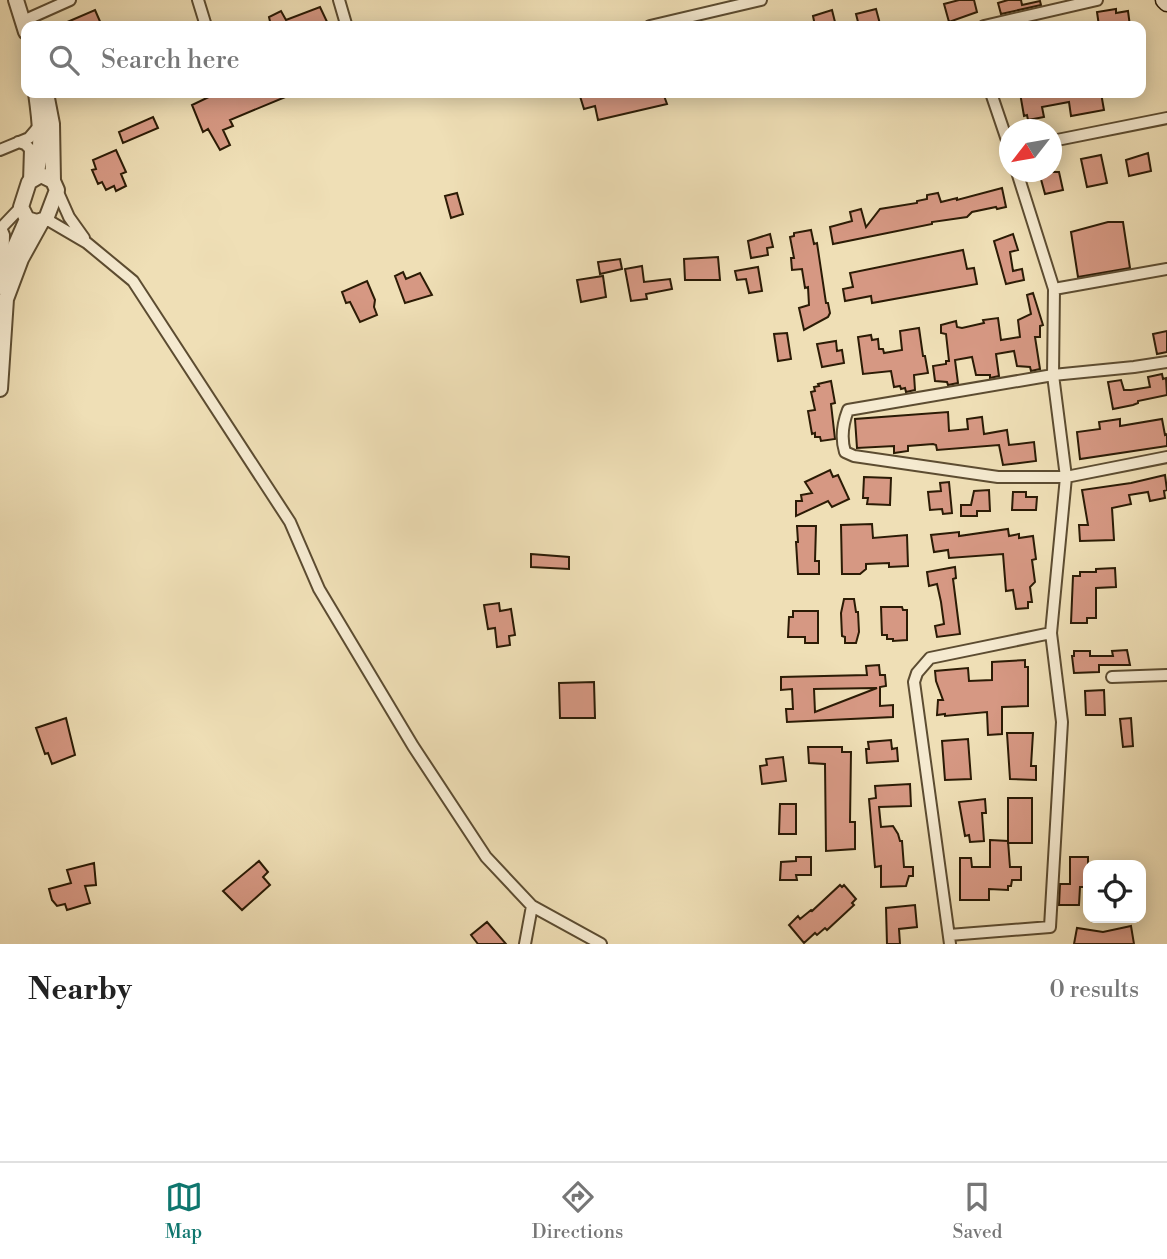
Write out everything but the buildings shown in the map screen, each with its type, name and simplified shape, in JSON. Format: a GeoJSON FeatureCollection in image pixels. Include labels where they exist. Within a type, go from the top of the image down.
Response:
{"type":"FeatureCollection","features":[{"type":"Feature","properties":{"kind":"street"},"geometry":{"type":"LineString","coordinates":[[16,0],[23,21]]}},
{"type":"Feature","properties":{"kind":"street"},"geometry":{"type":"LineString","coordinates":[[34,21],[70,0]]}},
{"type":"Feature","properties":{"kind":"street"},"geometry":{"type":"LineString","coordinates":[[198,0],[204,21]]}},
{"type":"Feature","properties":{"kind":"street"},"geometry":{"type":"LineString","coordinates":[[339,0],[345,21]]}},
{"type":"Feature","properties":{"kind":"street"},"geometry":{"type":"LineString","coordinates":[[671,21],[761,0]]}},
{"type":"Feature","properties":{"kind":"street"},"geometry":{"type":"LineString","coordinates":[[1006,21],[1097,0]]}},
{"type":"Feature","properties":{"kind":"street"},"geometry":{"type":"LineString","coordinates":[[33,179],[40,163],[37,98]]}},
{"type":"Feature","properties":{"kind":"street"},"geometry":{"type":"LineString","coordinates":[[0,389],[6,299],[1,263],[4,234],[1,228],[32,217],[49,215],[55,185],[54,139],[47,98]]}},
{"type":"Feature","properties":{"kind":"street"},"geometry":{"type":"LineString","coordinates":[[993,98],[1000,119]]}},
{"type":"Feature","properties":{"kind":"street"},"geometry":{"type":"LineString","coordinates":[[1062,139],[1167,118]]}},
{"type":"Feature","properties":{"kind":"street"},"geometry":{"type":"LineString","coordinates":[[0,150],[29,138],[40,125]]}},
{"type":"Feature","properties":{"kind":"street"},"geometry":{"type":"LineString","coordinates":[[6,299],[22,259],[32,217],[33,179],[30,149],[18,142]]}},
{"type":"Feature","properties":{"kind":"street"},"geometry":{"type":"LineString","coordinates":[[33,179],[46,176],[55,185],[69,217],[87,243]]}},
{"type":"Feature","properties":{"kind":"street"},"geometry":{"type":"LineString","coordinates":[[1020,182],[1054,289],[1053,375],[1066,477],[1051,633],[1062,722],[1050,927],[950,939],[914,682],[916,673],[930,658],[1051,633]]}},
{"type":"Feature","properties":{"kind":"street"},"geometry":{"type":"LineString","coordinates":[[32,217],[87,243],[133,281],[290,522],[319,589],[413,746],[486,857],[532,906],[601,944]]}},
{"type":"Feature","properties":{"kind":"street"},"geometry":{"type":"LineString","coordinates":[[4,284],[9,260],[32,217]]}},
{"type":"Feature","properties":{"kind":"street"},"geometry":{"type":"LineString","coordinates":[[1054,289],[1167,269]]}},
{"type":"Feature","properties":{"kind":"street"},"geometry":{"type":"LineString","coordinates":[[1167,362],[1053,375],[848,410],[843,444],[845,452],[854,456],[998,477],[1066,477],[1167,457]]}},
{"type":"Feature","properties":{"kind":"street"},"geometry":{"type":"LineString","coordinates":[[1112,677],[1167,675]]}},
{"type":"Feature","properties":{"kind":"street"},"geometry":{"type":"LineString","coordinates":[[525,944],[532,906]]}}]}
